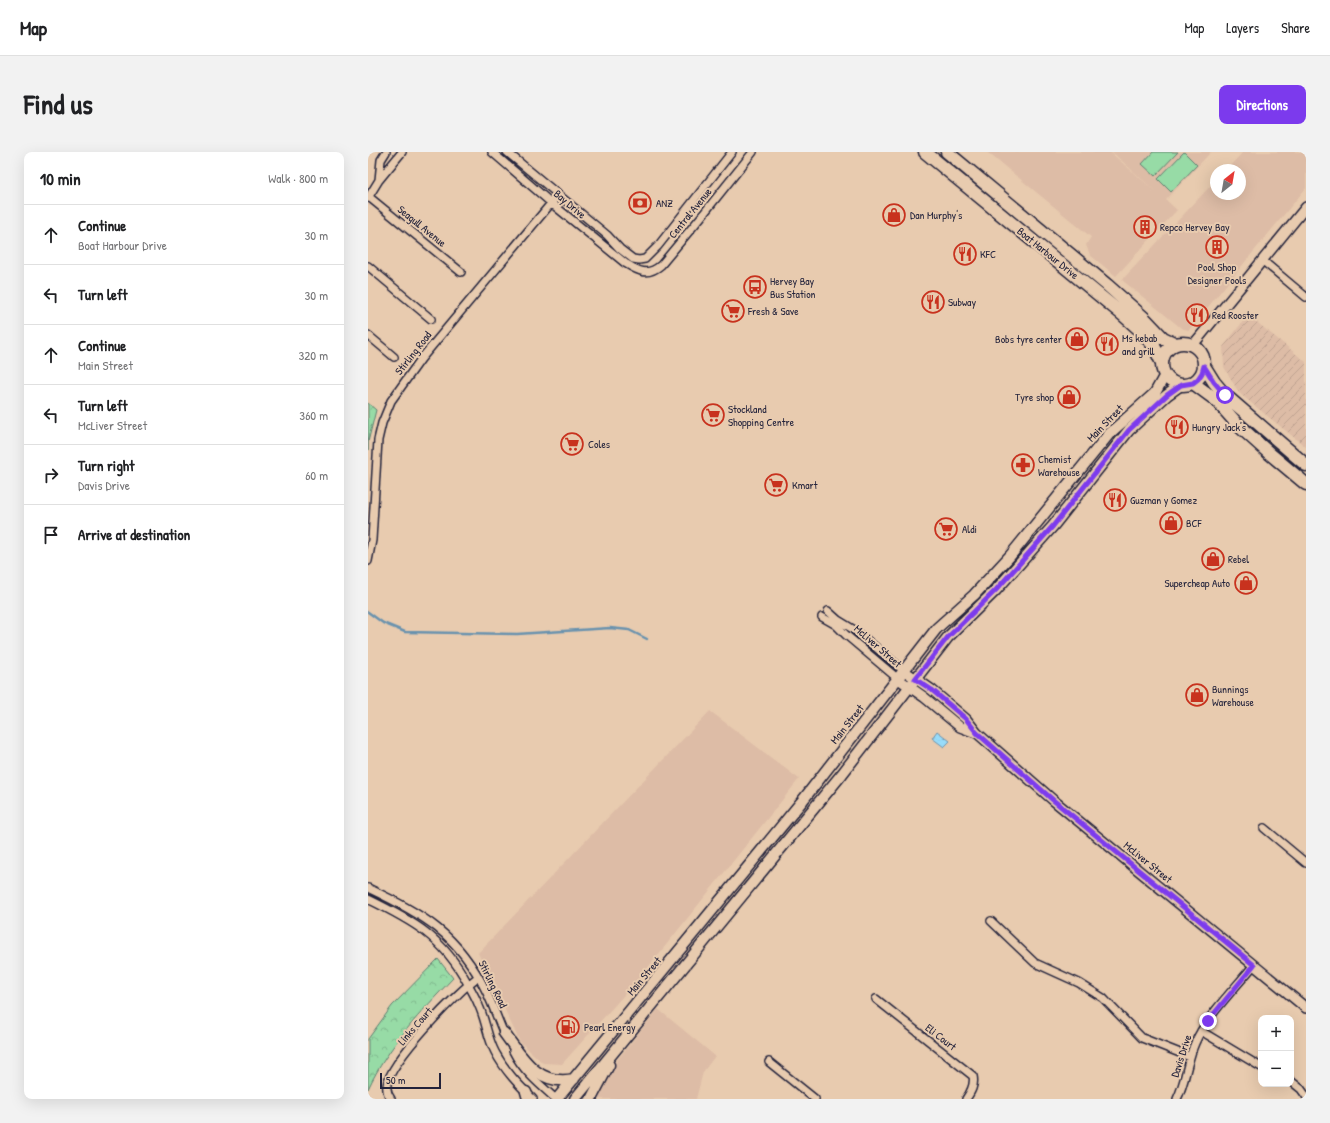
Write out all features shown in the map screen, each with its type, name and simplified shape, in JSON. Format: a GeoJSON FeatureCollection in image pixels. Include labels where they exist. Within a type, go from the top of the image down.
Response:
{"type":"FeatureCollection","features":[{"type":"Feature","properties":{"kind":"main road","name":"Boat Harbour Drive"},"geometry":{"type":"LineString","coordinates":[[925,152],[1122,314],[1141,331],[1154,346],[1162,362]]}},
{"type":"Feature","properties":{"kind":"main road"},"geometry":{"type":"LineString","coordinates":[[940,152],[965,175],[969,188]]}},
{"type":"Feature","properties":{"kind":"main road","name":"Boat Harbour Drive"},"geometry":{"type":"LineString","coordinates":[[947,152],[1107,285],[1163,338],[1176,344]]}},
{"type":"Feature","properties":{"kind":"main road"},"geometry":{"type":"LineString","coordinates":[[1306,465],[1225,395],[1214,382],[1204,366],[1202,354],[1192,345],[1182,343],[1176,344],[1166,351],[1162,362],[1165,374],[1169,380],[1175,383],[1187,384],[1216,400],[1239,426],[1306,484]]}},
{"type":"Feature","properties":{"kind":"main road"},"geometry":{"type":"LineString","coordinates":[[1187,384],[1198,379],[1204,366]]}},
{"type":"Feature","properties":{"kind":"main road","name":"Main Street"},"geometry":{"type":"LineString","coordinates":[[556,1099],[803,800],[937,628],[974,595],[1010,556],[1109,434],[1155,392],[1165,374]]}},
{"type":"Feature","properties":{"kind":"main road","name":"Main Street"},"geometry":{"type":"LineString","coordinates":[[575,1099],[842,774],[948,637],[996,590],[1053,526],[1129,430],[1167,395],[1187,384]]}},
{"type":"Feature","properties":{"kind":"main road"},"geometry":{"type":"LineString","coordinates":[[504,1033],[525,1061],[540,1075],[560,1082],[574,1079]]}},
{"type":"Feature","properties":{"kind":"main road"},"geometry":{"type":"LineString","coordinates":[[591,1099],[623,1040]]}},
{"type":"Feature","properties":{"kind":"street"},"geometry":{"type":"LineString","coordinates":[[379,180],[381,160],[386,152]]}},
{"type":"Feature","properties":{"kind":"street"},"geometry":{"type":"LineString","coordinates":[[368,197],[379,180],[402,152]]}},
{"type":"Feature","properties":{"kind":"street","name":"Bay Drive"},"geometry":{"type":"LineString","coordinates":[[492,152],[551,203],[625,263],[637,270]]}},
{"type":"Feature","properties":{"kind":"street","name":"Bay Drive"},"geometry":{"type":"LineString","coordinates":[[507,152],[607,235],[628,256],[639,260]]}},
{"type":"Feature","properties":{"kind":"street","name":"Central Avenue"},"geometry":{"type":"LineString","coordinates":[[639,260],[648,257],[658,246],[732,152]]}},
{"type":"Feature","properties":{"kind":"street","name":"Central Avenue"},"geometry":{"type":"LineString","coordinates":[[637,270],[644,273],[655,270],[661,265],[753,152]]}},
{"type":"Feature","properties":{"kind":"street","name":"Stirling Road"},"geometry":{"type":"LineString","coordinates":[[368,561],[372,540],[378,440],[382,423],[391,401],[421,359],[558,195]]}},
{"type":"Feature","properties":{"kind":"street","name":"Seagull Avenue"},"geometry":{"type":"LineString","coordinates":[[368,197],[461,272]]}},
{"type":"Feature","properties":{"kind":"street"},"geometry":{"type":"LineString","coordinates":[[1192,345],[1306,207]]}},
{"type":"Feature","properties":{"kind":"street"},"geometry":{"type":"LineString","coordinates":[[1262,260],[1306,297]]}},
{"type":"Feature","properties":{"kind":"street"},"geometry":{"type":"LineString","coordinates":[[368,266],[431,319]]}},
{"type":"Feature","properties":{"kind":"street"},"geometry":{"type":"LineString","coordinates":[[368,335],[394,357]]}},
{"type":"Feature","properties":{"kind":"street","name":"McLiver Street"},"geometry":{"type":"LineString","coordinates":[[828,611],[856,632],[900,674],[909,687],[924,697],[960,727],[977,733]]}},
{"type":"Feature","properties":{"kind":"street","name":"McLiver Street"},"geometry":{"type":"LineString","coordinates":[[822,617],[836,625],[852,640],[900,674],[915,679],[932,690],[966,719],[977,733],[1053,800],[1306,1008]]}},
{"type":"Feature","properties":{"kind":"street"},"geometry":{"type":"LineString","coordinates":[[1264,828],[1306,863]]}},
{"type":"Feature","properties":{"kind":"street","name":"Stirling Road"},"geometry":{"type":"LineString","coordinates":[[368,888],[414,911],[432,923],[454,943],[470,962],[486,991],[504,1033],[521,1064],[528,1073],[556,1099]]}},
{"type":"Feature","properties":{"kind":"street","name":"Stirling Road"},"geometry":{"type":"LineString","coordinates":[[368,899],[401,915],[427,932],[450,955],[480,1006],[495,1052],[511,1078],[529,1097]]}},
{"type":"Feature","properties":{"kind":"street"},"geometry":{"type":"LineString","coordinates":[[991,921],[1034,963],[1079,983],[1103,998],[1142,1038],[1190,1057]]}},
{"type":"Feature","properties":{"kind":"street","name":"Davis Drive"},"geometry":{"type":"LineString","coordinates":[[1177,1099],[1182,1090],[1190,1057],[1201,1031],[1254,965]]}},
{"type":"Feature","properties":{"kind":"street","name":"Links Court"},"geometry":{"type":"LineString","coordinates":[[391,1099],[388,1094],[387,1085],[390,1076],[407,1050],[447,1005],[468,984],[478,977]]}},
{"type":"Feature","properties":{"kind":"street","name":"Eli Court"},"geometry":{"type":"LineString","coordinates":[[876,999],[972,1076],[974,1082],[971,1092],[966,1099]]}},
{"type":"Feature","properties":{"kind":"street"},"geometry":{"type":"LineString","coordinates":[[1201,1031],[1258,1065]]}},
{"type":"Feature","properties":{"kind":"street"},"geometry":{"type":"LineString","coordinates":[[769,1062],[814,1099]]}},
{"type":"Feature","properties":{"kind":"street"},"geometry":{"type":"LineString","coordinates":[[1294,1083],[1301,1089],[1306,1096]]}},
{"type":"Feature","properties":{"kind":"shaded area"},"geometry":{"type":"Polygon","coordinates":[[[987,152],[1110,152],[1157,193],[1112,152],[1211,152],[1166,200],[1177,210],[1116,276],[1090,255],[1086,245],[1091,237],[987,152]]]}},
{"type":"Feature","properties":{"kind":"shaded area"},"geometry":{"type":"Polygon","coordinates":[[[1243,152],[1306,152],[1306,188],[1189,330],[1184,329],[1122,280],[1210,186],[1210,200],[1246,200],[1246,164],[1232,164],[1243,152]]]}},
{"type":"Feature","properties":{"kind":"shaded area"},"geometry":{"type":"Polygon","coordinates":[[[1248,315],[1306,362],[1306,447],[1239,393],[1224,367],[1223,347],[1248,315]]]}},
{"type":"Feature","properties":{"kind":"shaded area"},"geometry":{"type":"Polygon","coordinates":[[[710,711],[799,779],[642,975],[562,1064],[543,1063],[520,1042],[478,953],[710,711]]]}},
{"type":"Feature","properties":{"kind":"shaded area"},"geometry":{"type":"Polygon","coordinates":[[[658,1009],[715,1056],[703,1072],[696,1099],[586,1099],[658,1009]]]}},
{"type":"Feature","properties":{"kind":"green space"},"geometry":{"type":"Polygon","coordinates":[[[1153,152],[1178,152],[1155,176],[1142,164],[1153,152]]]}},
{"type":"Feature","properties":{"kind":"green space"},"geometry":{"type":"Polygon","coordinates":[[[1184,152],[1197,165],[1171,192],[1158,179],[1184,152]]]}},
{"type":"Feature","properties":{"kind":"green space"},"geometry":{"type":"Polygon","coordinates":[[[368,403],[376,410],[368,442],[368,403]]]}},
{"type":"Feature","properties":{"kind":"green space"},"geometry":{"type":"Polygon","coordinates":[[[438,959],[453,978],[417,1017],[395,1044],[376,1073],[368,1089],[368,1039],[392,1006],[438,959]]]}},
{"type":"Feature","properties":{"kind":"water"},"geometry":{"type":"Polygon","coordinates":[[[937,731],[950,741],[944,747],[932,738],[937,731]]]}},
{"type":"Feature","properties":{"kind":"waterway"},"geometry":{"type":"LineString","coordinates":[[368,612],[383,623],[405,632],[517,634],[610,628],[629,630],[647,639]]}},
{"type":"Feature","properties":{"kind":"place","name":"ANZ"},"geometry":{"type":"Point","coordinates":[640,203]}},
{"type":"Feature","properties":{"kind":"place","name":"Dan Murphy's"},"geometry":{"type":"Point","coordinates":[894,215]}},
{"type":"Feature","properties":{"kind":"place","name":"Repco Hervey Bay"},"geometry":{"type":"Point","coordinates":[1145,227]}},
{"type":"Feature","properties":{"kind":"place","name":"Pool Shop Designer Pools"},"geometry":{"type":"Point","coordinates":[1217,247]}},
{"type":"Feature","properties":{"kind":"place","name":"KFC"},"geometry":{"type":"Point","coordinates":[965,254]}},
{"type":"Feature","properties":{"kind":"place","name":"Hervey Bay Bus Station"},"geometry":{"type":"Point","coordinates":[755,287]}},
{"type":"Feature","properties":{"kind":"place","name":"Subway"},"geometry":{"type":"Point","coordinates":[933,302]}},
{"type":"Feature","properties":{"kind":"place","name":"Fresh & Save"},"geometry":{"type":"Point","coordinates":[733,311]}},
{"type":"Feature","properties":{"kind":"place","name":"Red Rooster"},"geometry":{"type":"Point","coordinates":[1197,315]}},
{"type":"Feature","properties":{"kind":"place","name":"Bobs tyre center"},"geometry":{"type":"Point","coordinates":[1077,339]}},
{"type":"Feature","properties":{"kind":"place","name":"Ms kebab and grill"},"geometry":{"type":"Point","coordinates":[1107,344]}},
{"type":"Feature","properties":{"kind":"place","name":"Tyre shop"},"geometry":{"type":"Point","coordinates":[1069,397]}},
{"type":"Feature","properties":{"kind":"place","name":"Stockland Shopping Centre"},"geometry":{"type":"Point","coordinates":[713,415]}},
{"type":"Feature","properties":{"kind":"place","name":"Hungry Jack's"},"geometry":{"type":"Point","coordinates":[1177,427]}},
{"type":"Feature","properties":{"kind":"place","name":"Coles"},"geometry":{"type":"Point","coordinates":[572,444]}},
{"type":"Feature","properties":{"kind":"place","name":"Chemist Warehouse"},"geometry":{"type":"Point","coordinates":[1023,465]}},
{"type":"Feature","properties":{"kind":"place","name":"Kmart"},"geometry":{"type":"Point","coordinates":[776,485]}},
{"type":"Feature","properties":{"kind":"place","name":"Guzman y Gomez"},"geometry":{"type":"Point","coordinates":[1115,500]}},
{"type":"Feature","properties":{"kind":"place","name":"BCF"},"geometry":{"type":"Point","coordinates":[1171,523]}},
{"type":"Feature","properties":{"kind":"place","name":"Aldi"},"geometry":{"type":"Point","coordinates":[946,529]}},
{"type":"Feature","properties":{"kind":"place","name":"Rebel"},"geometry":{"type":"Point","coordinates":[1213,559]}},
{"type":"Feature","properties":{"kind":"place","name":"Supercheap Auto"},"geometry":{"type":"Point","coordinates":[1246,583]}},
{"type":"Feature","properties":{"kind":"place","name":"Bunnings Warehouse"},"geometry":{"type":"Point","coordinates":[1197,695]}},
{"type":"Feature","properties":{"kind":"place","name":"Pearl Energy"},"geometry":{"type":"Point","coordinates":[568,1027]}},
{"type":"Feature","properties":{"kind":"route"},"geometry":{"type":"LineString","coordinates":[[1208,1021],[1254,965],[1053,800],[977,733],[966,719],[932,690],[915,679],[948,637],[996,590],[1053,526],[1129,430],[1167,395],[1181,385],[1193,383],[1202,373],[1204,366],[1214,382],[1225,395]]}}]}
